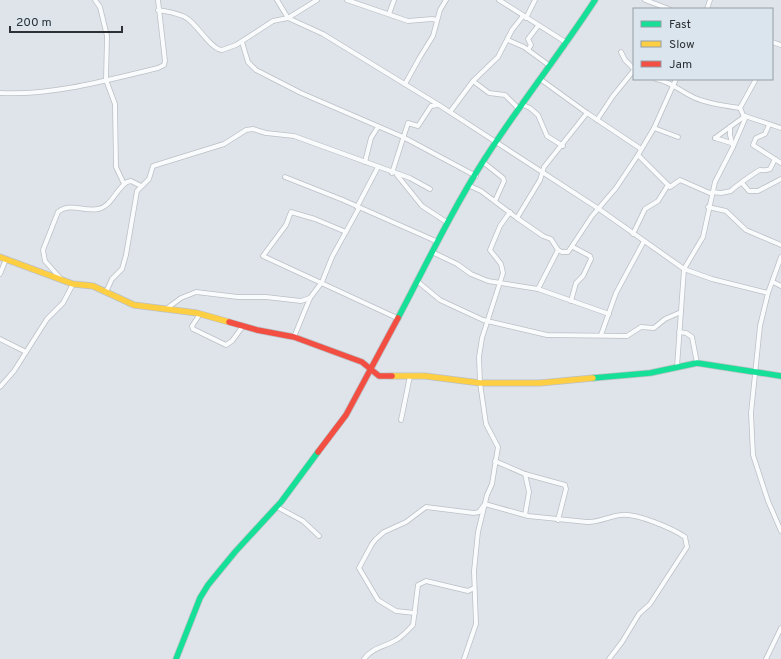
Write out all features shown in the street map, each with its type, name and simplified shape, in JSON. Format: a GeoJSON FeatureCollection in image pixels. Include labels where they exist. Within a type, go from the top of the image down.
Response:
{"type":"FeatureCollection","features":[{"type":"Feature","properties":{"kind":"street"},"geometry":{"type":"LineString","coordinates":[[95,0],[100,7],[107,36],[106,80],[115,104],[116,167],[124,184]]}},
{"type":"Feature","properties":{"kind":"street"},"geometry":{"type":"LineString","coordinates":[[0,93],[24,94],[106,80],[158,68],[164,65],[165,61],[158,0]]}},
{"type":"Feature","properties":{"kind":"street"},"geometry":{"type":"LineString","coordinates":[[277,0],[288,18],[323,34],[496,141],[542,174],[599,210],[684,269],[712,279],[768,293]]}},
{"type":"Feature","properties":{"kind":"street"},"geometry":{"type":"LineString","coordinates":[[158,10],[183,16],[189,19],[218,50],[242,42],[273,21],[288,18],[317,0]]}},
{"type":"Feature","properties":{"kind":"street"},"geometry":{"type":"LineString","coordinates":[[347,0],[408,21],[437,20]]}},
{"type":"Feature","properties":{"kind":"street"},"geometry":{"type":"LineString","coordinates":[[389,14],[394,0]]}},
{"type":"Feature","properties":{"kind":"street"},"geometry":{"type":"LineString","coordinates":[[405,84],[422,53],[434,36],[437,20],[446,0]]}},
{"type":"Feature","properties":{"kind":"street"},"geometry":{"type":"LineString","coordinates":[[499,0],[567,43]]}},
{"type":"Feature","properties":{"kind":"street"},"geometry":{"type":"LineString","coordinates":[[450,112],[473,82],[494,61],[535,0]]}},
{"type":"Feature","properties":{"kind":"street"},"geometry":{"type":"LineString","coordinates":[[176,659],[200,598],[208,584],[249,536],[277,507],[341,423],[432,252],[483,162],[520,106],[567,43],[595,0]]}},
{"type":"Feature","properties":{"kind":"street"},"geometry":{"type":"LineString","coordinates":[[645,0],[660,8]]}},
{"type":"Feature","properties":{"kind":"street"},"geometry":{"type":"LineString","coordinates":[[528,50],[531,45],[528,39],[538,26]]}},
{"type":"Feature","properties":{"kind":"street"},"geometry":{"type":"LineString","coordinates":[[508,40],[528,50],[550,66]]}},
{"type":"Feature","properties":{"kind":"street"},"geometry":{"type":"LineString","coordinates":[[242,42],[248,62],[256,70],[301,93],[403,137],[476,176]]}},
{"type":"Feature","properties":{"kind":"street"},"geometry":{"type":"LineString","coordinates":[[621,52],[625,60],[633,68]]}},
{"type":"Feature","properties":{"kind":"street"},"geometry":{"type":"LineString","coordinates":[[597,120],[612,96],[633,70]]}},
{"type":"Feature","properties":{"kind":"street"},"geometry":{"type":"LineString","coordinates":[[540,79],[597,120],[641,149]]}},
{"type":"Feature","properties":{"kind":"street"},"geometry":{"type":"LineString","coordinates":[[661,80],[670,82],[694,98],[740,108],[745,116],[781,128]]}},
{"type":"Feature","properties":{"kind":"street"},"geometry":{"type":"LineString","coordinates":[[470,186],[481,190],[517,218],[543,236],[551,239],[558,250],[565,253],[572,247],[592,216],[599,210],[616,188],[638,155],[654,128],[676,80]]}},
{"type":"Feature","properties":{"kind":"street"},"geometry":{"type":"LineString","coordinates":[[740,108],[755,80]]}},
{"type":"Feature","properties":{"kind":"street"},"geometry":{"type":"LineString","coordinates":[[473,82],[489,93],[505,95],[520,106],[530,108],[538,115],[547,136],[563,146]]}},
{"type":"Feature","properties":{"kind":"street"},"geometry":{"type":"LineString","coordinates":[[392,173],[408,123],[418,126],[431,106],[439,105]]}},
{"type":"Feature","properties":{"kind":"street"},"geometry":{"type":"LineString","coordinates":[[517,218],[542,174],[544,167],[563,146],[587,113]]}},
{"type":"Feature","properties":{"kind":"street"},"geometry":{"type":"LineString","coordinates":[[732,145],[715,138],[745,116]]}},
{"type":"Feature","properties":{"kind":"street"},"geometry":{"type":"LineString","coordinates":[[677,366],[681,296],[685,277],[684,269],[703,237],[712,193],[745,116]]}},
{"type":"Feature","properties":{"kind":"street"},"geometry":{"type":"LineString","coordinates":[[769,125],[765,134],[756,138],[753,143],[754,147],[781,163]]}},
{"type":"Feature","properties":{"kind":"street"},"geometry":{"type":"LineString","coordinates":[[365,162],[371,138],[378,127]]}},
{"type":"Feature","properties":{"kind":"street"},"geometry":{"type":"LineString","coordinates":[[730,127],[732,145]]}},
{"type":"Feature","properties":{"kind":"street"},"geometry":{"type":"LineString","coordinates":[[654,128],[678,137]]}},
{"type":"Feature","properties":{"kind":"street"},"geometry":{"type":"LineString","coordinates":[[106,292],[112,279],[122,269],[125,260],[137,191],[149,180],[152,168],[157,164],[224,144],[249,129],[294,136],[392,173],[410,178],[430,189]]}},
{"type":"Feature","properties":{"kind":"street"},"geometry":{"type":"LineString","coordinates":[[402,144],[408,140]]}},
{"type":"Feature","properties":{"kind":"street"},"geometry":{"type":"LineString","coordinates":[[638,155],[668,186]]}},
{"type":"Feature","properties":{"kind":"street"},"geometry":{"type":"LineString","coordinates":[[633,234],[645,210],[658,201],[668,186],[672,187],[676,181],[680,180],[712,193],[728,192],[759,171],[770,170],[775,159]]}},
{"type":"Feature","properties":{"kind":"street"},"geometry":{"type":"LineString","coordinates":[[483,162],[503,178],[504,181],[494,201]]}},
{"type":"Feature","properties":{"kind":"street"},"geometry":{"type":"LineString","coordinates":[[294,337],[310,298],[322,282],[332,257],[378,167]]}},
{"type":"Feature","properties":{"kind":"street"},"geometry":{"type":"LineString","coordinates":[[398,175],[422,206],[448,223]]}},
{"type":"Feature","properties":{"kind":"street"},"geometry":{"type":"LineString","coordinates":[[285,177],[438,242]]}},
{"type":"Feature","properties":{"kind":"street"},"geometry":{"type":"LineString","coordinates":[[742,183],[749,191],[755,192],[781,179]]}},
{"type":"Feature","properties":{"kind":"street"},"geometry":{"type":"LineString","coordinates":[[61,279],[43,257],[43,250],[58,212],[63,208],[69,207],[97,210],[102,208],[124,184],[131,181],[141,186]]}},
{"type":"Feature","properties":{"kind":"street"},"geometry":{"type":"LineString","coordinates":[[708,208],[726,210],[746,230],[781,245]]}},
{"type":"Feature","properties":{"kind":"street"},"geometry":{"type":"LineString","coordinates":[[346,232],[315,219],[291,212],[286,225],[263,254],[264,258],[322,282],[397,318]]}},
{"type":"Feature","properties":{"kind":"street"},"geometry":{"type":"LineString","coordinates":[[464,659],[476,624],[474,588],[478,532],[492,484],[498,444],[486,424],[480,383],[479,357],[482,338],[489,321],[502,278],[502,270],[490,250],[500,226],[510,212]]}},
{"type":"Feature","properties":{"kind":"street"},"geometry":{"type":"LineString","coordinates":[[601,335],[616,293],[644,242]]}},
{"type":"Feature","properties":{"kind":"street"},"geometry":{"type":"LineString","coordinates":[[571,301],[576,283],[583,276],[591,259],[590,256],[572,247]]}},
{"type":"Feature","properties":{"kind":"street"},"geometry":{"type":"LineString","coordinates":[[538,289],[558,250]]}},
{"type":"Feature","properties":{"kind":"street"},"geometry":{"type":"LineString","coordinates":[[432,252],[479,277],[499,284],[538,289],[609,314]]}},
{"type":"Feature","properties":{"kind":"street"},"geometry":{"type":"LineString","coordinates":[[781,257],[768,293],[760,326],[754,372],[751,425],[756,464],[781,531]]}},
{"type":"Feature","properties":{"kind":"street"},"geometry":{"type":"LineString","coordinates":[[0,274],[3,258],[73,284],[93,286],[134,305],[165,309],[174,307],[243,326],[294,337],[362,362],[370,368],[374,374],[379,376],[434,376],[480,383],[534,383],[574,381],[650,373],[677,366],[697,363],[781,376]]}},
{"type":"Feature","properties":{"kind":"street"},"geometry":{"type":"LineString","coordinates":[[417,281],[446,303],[489,321],[547,335],[627,336],[641,327],[654,328],[665,319],[681,312]]}},
{"type":"Feature","properties":{"kind":"street"},"geometry":{"type":"LineString","coordinates":[[773,282],[781,286]]}},
{"type":"Feature","properties":{"kind":"street"},"geometry":{"type":"LineString","coordinates":[[0,387],[14,371],[47,319],[63,303],[73,284]]}},
{"type":"Feature","properties":{"kind":"street"},"geometry":{"type":"LineString","coordinates":[[174,307],[186,295],[196,292],[297,300],[310,298]]}},
{"type":"Feature","properties":{"kind":"street"},"geometry":{"type":"LineString","coordinates":[[200,314],[192,326],[193,329],[226,345],[232,341],[243,326]]}},
{"type":"Feature","properties":{"kind":"street"},"geometry":{"type":"LineString","coordinates":[[679,332],[686,333],[692,337],[697,363]]}},
{"type":"Feature","properties":{"kind":"street"},"geometry":{"type":"LineString","coordinates":[[0,339],[26,352]]}},
{"type":"Feature","properties":{"kind":"street"},"geometry":{"type":"LineString","coordinates":[[401,420],[410,376]]}},
{"type":"Feature","properties":{"kind":"street"},"geometry":{"type":"LineString","coordinates":[[495,461],[525,474],[565,485],[566,489],[558,520]]}},
{"type":"Feature","properties":{"kind":"street"},"geometry":{"type":"LineString","coordinates":[[525,474],[529,492],[525,515]]}},
{"type":"Feature","properties":{"kind":"street"},"geometry":{"type":"LineString","coordinates":[[485,504],[525,515],[558,520],[593,522],[608,517],[631,516],[676,531],[685,537],[687,547],[650,604],[639,614],[622,642],[609,659]]}},
{"type":"Feature","properties":{"kind":"street"},"geometry":{"type":"LineString","coordinates":[[416,612],[396,610],[378,600],[369,582],[360,572],[359,568],[372,544],[384,532],[406,522],[426,508],[474,513],[479,512],[485,504]]}},
{"type":"Feature","properties":{"kind":"street"},"geometry":{"type":"LineString","coordinates":[[277,507],[303,521],[319,536]]}},
{"type":"Feature","properties":{"kind":"street"},"geometry":{"type":"LineString","coordinates":[[364,659],[368,653],[374,649],[397,640],[413,625],[416,612],[418,585],[422,582],[464,590],[474,588]]}},
{"type":"Feature","properties":{"kind":"street"},"geometry":{"type":"LineString","coordinates":[[766,659],[781,628]]}},
{"type":"Feature","properties":{"kind":"traffic: fast"},"geometry":{"type":"LineString","coordinates":[[398,318],[472,179],[511,119],[595,0]]}},
{"type":"Feature","properties":{"kind":"traffic: fast"},"geometry":{"type":"LineString","coordinates":[[593,378],[650,373],[697,363],[781,376]]}},
{"type":"Feature","properties":{"kind":"traffic: fast"},"geometry":{"type":"LineString","coordinates":[[176,659],[200,598],[208,585],[235,552],[281,502],[318,452]]}},
{"type":"Feature","properties":{"kind":"traffic: slow"},"geometry":{"type":"LineString","coordinates":[[0,257],[73,284],[93,286],[134,305],[197,313],[229,322]]}},
{"type":"Feature","properties":{"kind":"traffic: slow"},"geometry":{"type":"LineString","coordinates":[[392,376],[425,376],[480,383],[540,383],[593,378]]}},
{"type":"Feature","properties":{"kind":"traffic: jam"},"geometry":{"type":"LineString","coordinates":[[318,452],[346,415],[398,318]]}},
{"type":"Feature","properties":{"kind":"traffic: jam"},"geometry":{"type":"LineString","coordinates":[[229,322],[257,330],[294,337],[362,362],[379,376],[392,376]]}}]}
